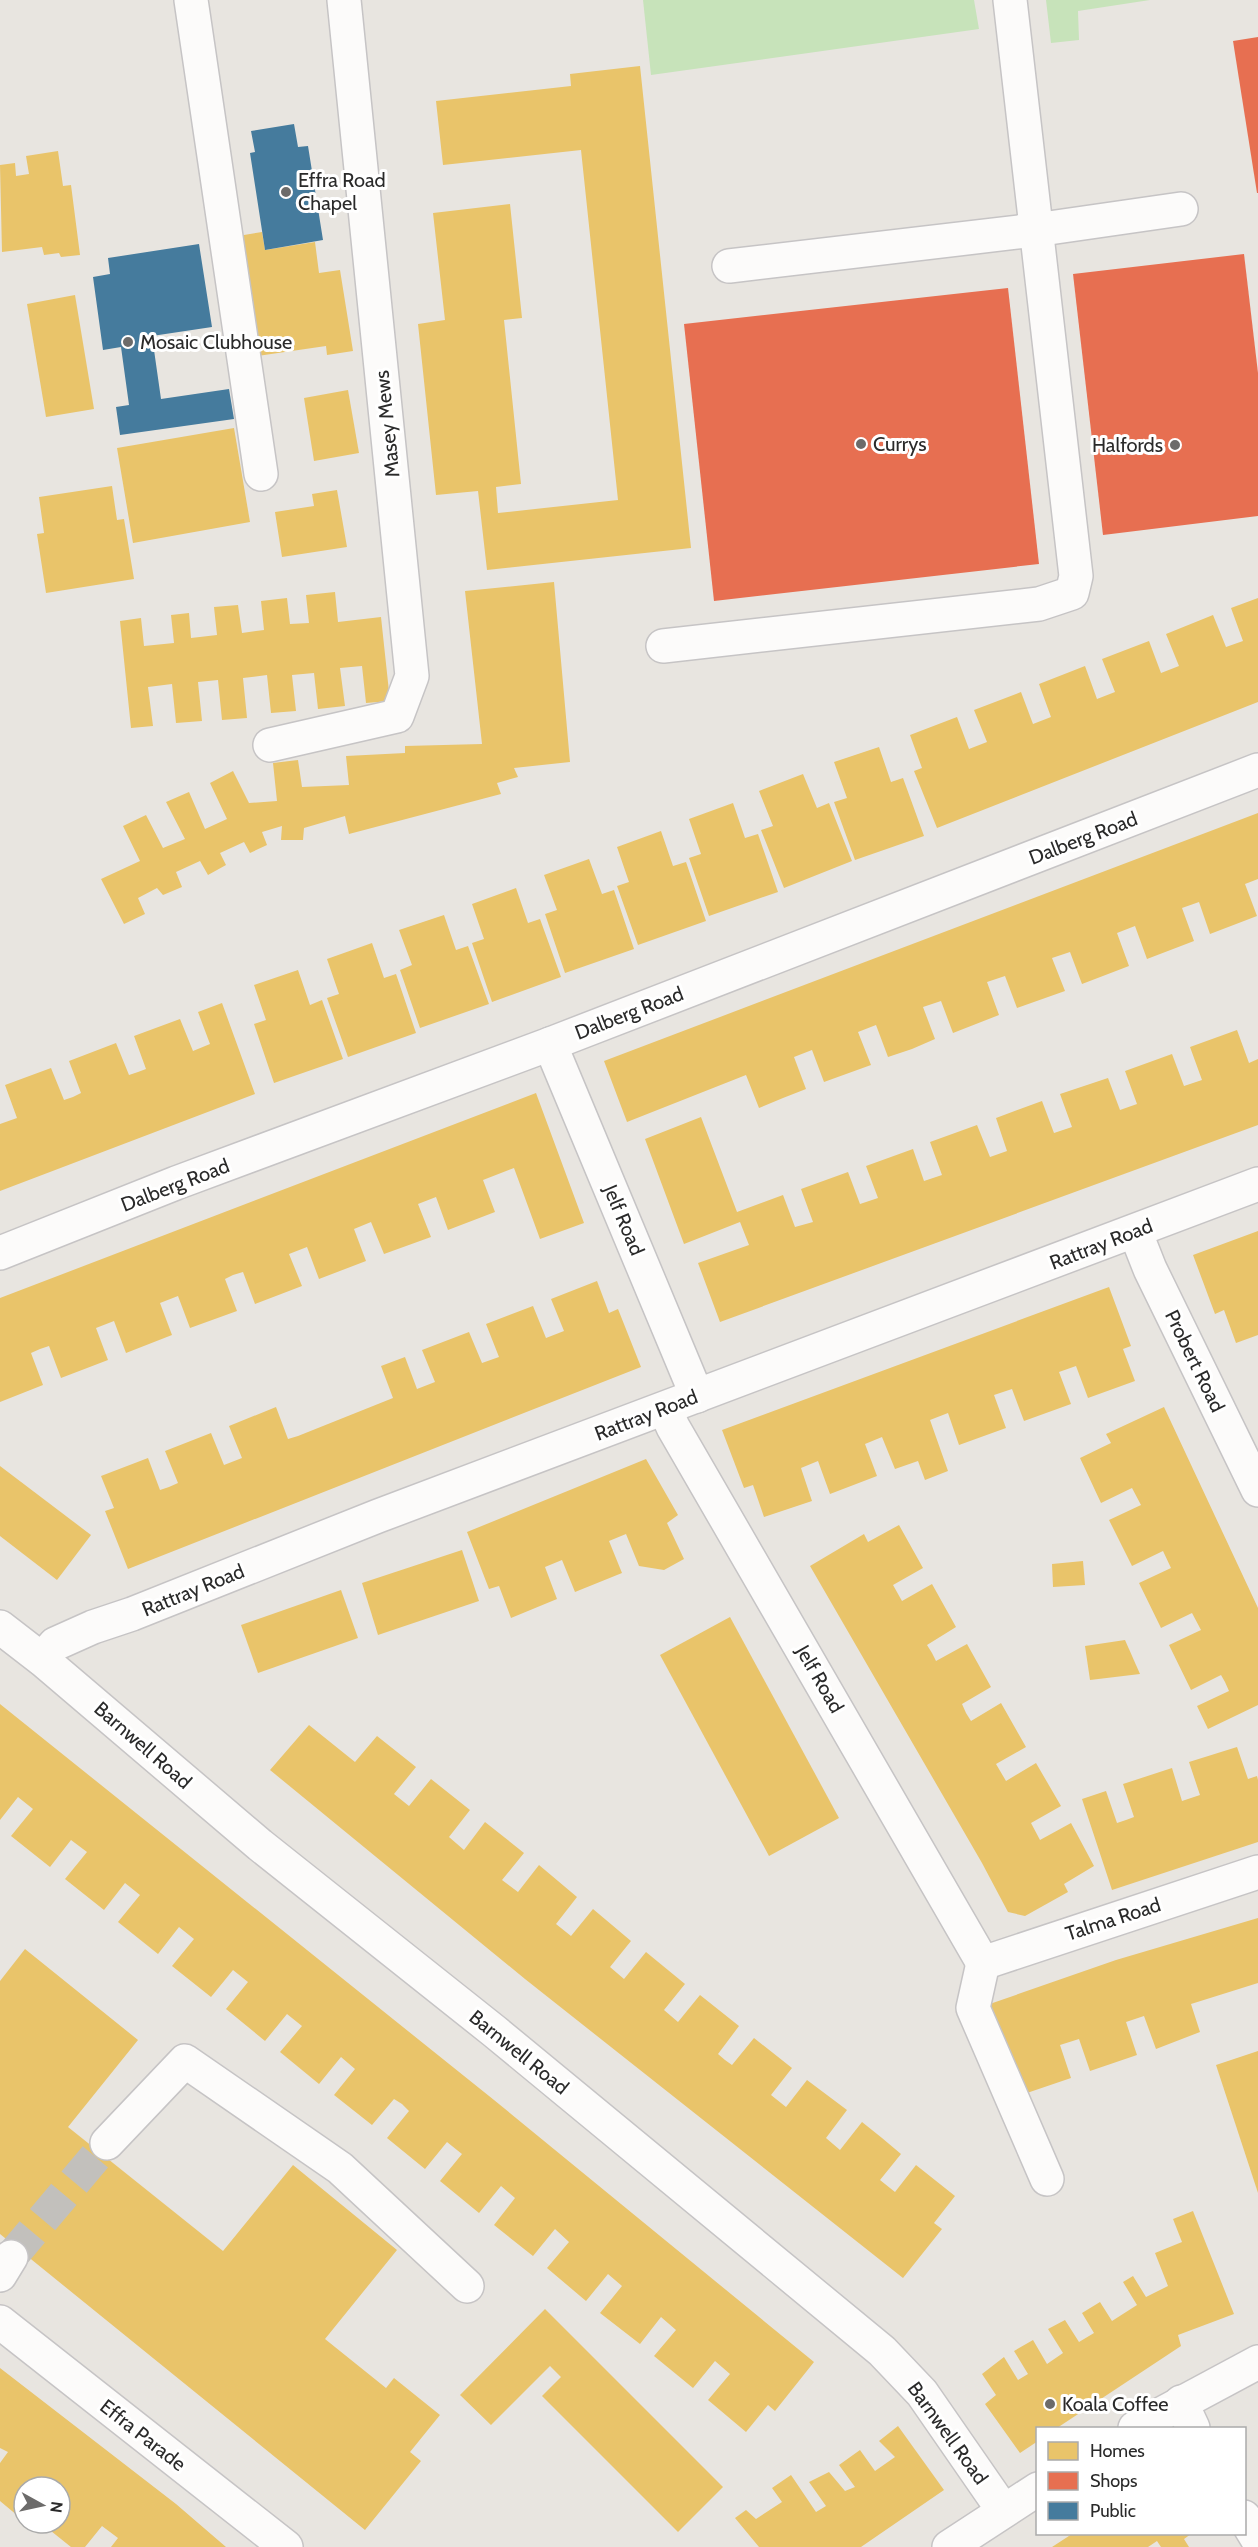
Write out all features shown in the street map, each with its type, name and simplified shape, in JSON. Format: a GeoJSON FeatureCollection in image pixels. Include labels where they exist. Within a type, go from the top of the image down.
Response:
{"type":"FeatureCollection","features":[{"type":"Feature","properties":{"kind":"street"},"geometry":{"type":"LineString","coordinates":[[191,0],[261,474]]}},
{"type":"Feature","properties":{"kind":"street","name":"Masey Mews"},"geometry":{"type":"LineString","coordinates":[[270,745],[397,717],[412,676],[344,0]]}},
{"type":"Feature","properties":{"kind":"street"},"geometry":{"type":"LineString","coordinates":[[663,646],[1039,604],[1072,593],[1076,576],[1010,0]]}},
{"type":"Feature","properties":{"kind":"street"},"geometry":{"type":"LineString","coordinates":[[729,266],[1035,230],[1181,208]]}},
{"type":"Feature","properties":{"kind":"street","name":"Dalberg Road"},"geometry":{"type":"LineString","coordinates":[[0,1253],[176,1183],[550,1044],[1258,770]]}},
{"type":"Feature","properties":{"kind":"street","name":"Jelf Road"},"geometry":{"type":"LineString","coordinates":[[550,1044],[697,1396]]}},
{"type":"Feature","properties":{"kind":"street","name":"Rattray Road"},"geometry":{"type":"LineString","coordinates":[[42,1659],[55,1644],[93,1627],[132,1614],[378,1516],[1258,1184]]}},
{"type":"Feature","properties":{"kind":"street","name":"Probert Road"},"geometry":{"type":"LineString","coordinates":[[1135,1231],[1150,1269],[1258,1490]]}},
{"type":"Feature","properties":{"kind":"street","name":"Jelf Road"},"geometry":{"type":"LineString","coordinates":[[665,1409],[673,1427],[979,1957]]}},
{"type":"Feature","properties":{"kind":"street","name":"Barnwell Road"},"geometry":{"type":"LineString","coordinates":[[0,1627],[42,1659],[260,1845],[494,2031],[882,2351],[922,2393],[1003,2510]]}},
{"type":"Feature","properties":{"kind":"street","name":"Talma Road"},"geometry":{"type":"LineString","coordinates":[[979,1957],[1258,1872]]}},
{"type":"Feature","properties":{"kind":"street"},"geometry":{"type":"LineString","coordinates":[[979,1957],[973,2008],[1047,2179]]}},
{"type":"Feature","properties":{"kind":"street"},"geometry":{"type":"LineString","coordinates":[[107,2143],[185,2061],[340,2168],[467,2286]]}},
{"type":"Feature","properties":{"kind":"street","name":"Effra Parade"},"geometry":{"type":"LineString","coordinates":[[0,2322],[286,2547]]}},
{"type":"Feature","properties":{"kind":"street"},"geometry":{"type":"LineString","coordinates":[[1139,2427],[1187,2415],[1258,2362]]}},
{"type":"Feature","properties":{"kind":"street"},"geometry":{"type":"LineString","coordinates":[[949,2547],[1036,2490]]}},
{"type":"Feature","properties":{"kind":"street"},"geometry":{"type":"LineString","coordinates":[[1246,2519],[1258,2540]]}},
{"type":"Feature","properties":{"kind":"green space"},"geometry":{"type":"Polygon","coordinates":[[[643,0],[974,0],[979,29],[651,75],[643,0]]]}},
{"type":"Feature","properties":{"kind":"green space"},"geometry":{"type":"Polygon","coordinates":[[[1046,0],[1150,0],[1078,11],[1079,40],[1051,43],[1046,0]]]}},
{"type":"Feature","properties":{"kind":"building: Homes"},"geometry":{"type":"Polygon","coordinates":[[[640,66],[691,548],[487,570],[478,491],[436,495],[418,324],[445,320],[433,213],[510,204],[522,318],[504,320],[521,484],[496,487],[498,513],[618,500],[581,150],[443,165],[436,101],[571,86],[570,74],[640,66]]]}},
{"type":"Feature","properties":{"kind":"building: Homes"},"geometry":{"type":"Polygon","coordinates":[[[58,151],[63,186],[71,185],[80,255],[61,257],[59,253],[44,255],[42,247],[2,252],[0,165],[15,163],[16,176],[29,174],[26,156],[58,151]]]}},
{"type":"Feature","properties":{"kind":"building: Homes"},"geometry":{"type":"Polygon","coordinates":[[[262,232],[265,250],[315,242],[319,273],[340,270],[353,351],[327,355],[326,346],[250,357],[232,237],[262,232]]]}},
{"type":"Feature","properties":{"kind":"building: Homes"},"geometry":{"type":"Polygon","coordinates":[[[75,295],[94,409],[46,417],[27,304],[75,295]]]}},
{"type":"Feature","properties":{"kind":"building: Homes"},"geometry":{"type":"Polygon","coordinates":[[[348,390],[359,453],[314,461],[304,398],[348,390]]]}},
{"type":"Feature","properties":{"kind":"building: Homes"},"geometry":{"type":"Polygon","coordinates":[[[234,428],[250,522],[133,543],[117,448],[234,428]]]}},
{"type":"Feature","properties":{"kind":"building: Homes"},"geometry":{"type":"Polygon","coordinates":[[[112,486],[117,520],[124,519],[134,579],[46,593],[37,534],[44,533],[39,497],[112,486]]]}},
{"type":"Feature","properties":{"kind":"building: Homes"},"geometry":{"type":"Polygon","coordinates":[[[337,490],[347,547],[282,557],[275,512],[314,506],[312,494],[337,490]]]}},
{"type":"Feature","properties":{"kind":"building: Homes"},"geometry":{"type":"Polygon","coordinates":[[[554,582],[570,762],[514,768],[518,777],[497,783],[501,794],[349,834],[345,816],[304,828],[303,840],[281,840],[282,826],[262,832],[267,845],[250,853],[244,842],[220,853],[226,865],[208,875],[200,861],[176,872],[182,887],[163,895],[157,888],[138,898],[145,914],[124,924],[101,879],[140,861],[123,826],[146,815],[163,848],[185,839],[166,802],[189,792],[205,829],[227,819],[210,783],[233,771],[249,803],[277,801],[273,763],[298,760],[302,787],[349,785],[346,756],[405,753],[405,746],[482,744],[465,591],[554,582]]]}},
{"type":"Feature","properties":{"kind":"building: Homes"},"geometry":{"type":"Polygon","coordinates":[[[335,592],[338,622],[381,617],[390,701],[366,703],[362,666],[340,668],[345,706],[318,709],[314,673],[292,675],[296,711],[271,713],[267,675],[243,678],[247,718],[222,720],[218,680],[198,682],[202,721],[176,723],[172,684],[148,687],[153,726],[131,728],[120,621],[141,618],[144,646],[174,643],[171,615],[189,613],[191,638],[217,635],[214,607],[238,605],[242,633],[264,630],[261,601],[287,598],[290,624],[309,623],[306,595],[335,592]]]}},
{"type":"Feature","properties":{"kind":"building: Homes"},"geometry":{"type":"Polygon","coordinates":[[[1258,598],[1258,702],[937,828],[914,771],[922,768],[910,735],[957,717],[969,749],[987,742],[974,710],[1021,692],[1033,724],[1051,717],[1039,684],[1085,666],[1097,699],[1115,692],[1102,659],[1149,641],[1161,673],[1179,666],[1166,634],[1213,615],[1226,647],[1243,641],[1231,608],[1258,598]]]}},
{"type":"Feature","properties":{"kind":"building: Homes"},"geometry":{"type":"Polygon","coordinates":[[[879,747],[891,782],[903,778],[924,836],[855,860],[834,802],[847,798],[834,762],[879,747]]]}},
{"type":"Feature","properties":{"kind":"building: Homes"},"geometry":{"type":"Polygon","coordinates":[[[803,774],[817,808],[829,803],[852,861],[784,888],[761,830],[773,826],[759,791],[803,774]]]}},
{"type":"Feature","properties":{"kind":"building: Homes"},"geometry":{"type":"Polygon","coordinates":[[[733,803],[745,838],[758,834],[778,892],[709,916],[689,858],[701,854],[689,819],[733,803]]]}},
{"type":"Feature","properties":{"kind":"building: Homes"},"geometry":{"type":"Polygon","coordinates":[[[1258,813],[1258,879],[1245,884],[1257,916],[1210,934],[1199,902],[1182,908],[1194,941],[1147,959],[1135,926],[1117,933],[1129,966],[1082,984],[1070,952],[1052,958],[1065,991],[1017,1008],[1005,976],[987,982],[999,1015],[953,1033],[941,1001],[923,1007],[935,1039],[912,1049],[888,1057],[876,1025],[858,1032],[871,1065],[824,1082],[812,1050],[794,1057],[806,1089],[759,1108],[746,1075],[627,1122],[604,1061],[1258,813]]]}},
{"type":"Feature","properties":{"kind":"building: Homes"},"geometry":{"type":"Polygon","coordinates":[[[661,831],[673,866],[686,862],[706,921],[638,945],[617,886],[629,882],[617,847],[661,831]]]}},
{"type":"Feature","properties":{"kind":"building: Homes"},"geometry":{"type":"Polygon","coordinates":[[[589,859],[602,894],[614,890],[634,949],[565,973],[545,914],[557,910],[544,875],[589,859]]]}},
{"type":"Feature","properties":{"kind":"building: Homes"},"geometry":{"type":"Polygon","coordinates":[[[516,888],[528,923],[540,919],[561,977],[492,1002],[472,943],[484,939],[472,904],[516,888]]]}},
{"type":"Feature","properties":{"kind":"building: Homes"},"geometry":{"type":"Polygon","coordinates":[[[444,915],[456,950],[468,946],[489,1004],[420,1028],[400,970],[412,965],[399,930],[444,915]]]}},
{"type":"Feature","properties":{"kind":"building: Homes"},"geometry":{"type":"Polygon","coordinates":[[[372,943],[384,978],[396,974],[416,1033],[348,1057],[327,998],[339,994],[327,959],[372,943]]]}},
{"type":"Feature","properties":{"kind":"building: Homes"},"geometry":{"type":"Polygon","coordinates":[[[298,970],[310,1005],[322,1000],[343,1059],[274,1083],[254,1024],[266,1020],[254,985],[298,970]]]}},
{"type":"Feature","properties":{"kind":"building: Homes"},"geometry":{"type":"Polygon","coordinates":[[[222,1003],[255,1094],[0,1191],[0,1124],[17,1118],[5,1085],[51,1068],[64,1100],[73,1097],[81,1093],[69,1061],[116,1043],[129,1075],[146,1069],[134,1036],[180,1019],[193,1051],[210,1044],[198,1012],[222,1003]]]}},
{"type":"Feature","properties":{"kind":"building: Homes"},"geometry":{"type":"Polygon","coordinates":[[[1237,1030],[1249,1063],[1258,1059],[1258,1125],[720,1322],[698,1263],[749,1245],[740,1222],[684,1244],[645,1139],[701,1117],[737,1212],[783,1195],[795,1227],[813,1222],[801,1189],[848,1172],[860,1204],[878,1198],[866,1166],[913,1149],[924,1181],[942,1175],[930,1142],[977,1125],[990,1157],[1007,1151],[996,1118],[1042,1101],[1054,1133],[1072,1127],[1060,1094],[1108,1078],[1120,1110],[1137,1104],[1125,1071],[1172,1054],[1184,1086],[1202,1080],[1190,1047],[1237,1030]]]}},
{"type":"Feature","properties":{"kind":"building: Homes"},"geometry":{"type":"Polygon","coordinates":[[[536,1093],[584,1223],[540,1239],[514,1168],[483,1180],[495,1212],[448,1230],[436,1197],[418,1204],[431,1237],[384,1254],[371,1222],[354,1229],[366,1261],[319,1279],[307,1247],[289,1254],[302,1286],[255,1304],[243,1272],[233,1275],[225,1279],[237,1311],[190,1328],[178,1296],[160,1303],[172,1335],[126,1353],[114,1321],[96,1328],[108,1360],[61,1378],[49,1346],[40,1349],[31,1353],[43,1385],[0,1402],[0,1298],[536,1093]]]}},
{"type":"Feature","properties":{"kind":"building: Homes"},"geometry":{"type":"Polygon","coordinates":[[[1258,1231],[1258,1335],[1236,1343],[1224,1310],[1215,1314],[1193,1255],[1258,1231]]]}},
{"type":"Feature","properties":{"kind":"building: Homes"},"geometry":{"type":"Polygon","coordinates":[[[597,1281],[609,1313],[618,1309],[641,1367],[128,1569],[105,1511],[114,1508],[101,1476],[148,1458],[160,1490],[169,1487],[178,1483],[165,1451],[211,1433],[224,1465],[242,1458],[229,1426],[276,1407],[288,1439],[298,1436],[393,1398],[381,1366],[405,1357],[417,1389],[435,1382],[422,1350],[469,1332],[482,1363],[499,1357],[486,1324],[533,1306],[546,1338],[564,1331],[551,1299],[597,1281]]]}},
{"type":"Feature","properties":{"kind":"building: Homes"},"geometry":{"type":"Polygon","coordinates":[[[1109,1287],[1131,1346],[1123,1349],[1135,1381],[1088,1398],[1076,1366],[1059,1372],[1071,1404],[1024,1421],[1012,1389],[994,1395],[1006,1428],[959,1445],[948,1413],[930,1420],[948,1471],[925,1480],[918,1461],[895,1469],[882,1437],[865,1444],[877,1476],[830,1494],[818,1461],[801,1468],[812,1501],[764,1517],[753,1485],[744,1488],[722,1430],[1109,1287]]]}},
{"type":"Feature","properties":{"kind":"building: Homes"},"geometry":{"type":"Polygon","coordinates":[[[1164,1407],[1258,1608],[1258,1705],[1208,1729],[1197,1706],[1229,1691],[1225,1682],[1221,1675],[1191,1690],[1169,1645],[1201,1630],[1192,1613],[1161,1628],[1139,1583],[1171,1568],[1163,1551],[1132,1566],[1109,1520],[1141,1505],[1132,1488],[1101,1503],[1080,1458],[1111,1443],[1106,1434],[1164,1407]]]}},
{"type":"Feature","properties":{"kind":"building: Homes"},"geometry":{"type":"Polygon","coordinates":[[[646,1459],[678,1515],[667,1523],[684,1559],[664,1570],[639,1566],[626,1534],[609,1541],[622,1573],[575,1592],[562,1560],[545,1567],[557,1599],[511,1618],[499,1586],[489,1589],[467,1532],[646,1459]]]}},
{"type":"Feature","properties":{"kind":"building: Homes"},"geometry":{"type":"Polygon","coordinates":[[[0,1466],[91,1535],[57,1580],[0,1536],[0,1466]]]}},
{"type":"Feature","properties":{"kind":"building: Homes"},"geometry":{"type":"Polygon","coordinates":[[[899,1525],[923,1568],[893,1585],[902,1601],[932,1584],[956,1627],[927,1645],[936,1661],[967,1644],[991,1687],[962,1704],[966,1713],[971,1721],[1001,1703],[1026,1747],[996,1764],[1006,1781],[1036,1763],[1061,1806],[1031,1823],[1040,1840],[1071,1823],[1094,1866],[1064,1884],[1068,1892],[1025,1916],[1008,1912],[810,1566],[864,1534],[868,1542],[899,1525]]]}},
{"type":"Feature","properties":{"kind":"building: Homes"},"geometry":{"type":"Polygon","coordinates":[[[462,1550],[479,1601],[378,1635],[362,1583],[462,1550]]]}},
{"type":"Feature","properties":{"kind":"building: Homes"},"geometry":{"type":"Polygon","coordinates":[[[1083,1561],[1085,1585],[1053,1587],[1052,1564],[1083,1561]]]}},
{"type":"Feature","properties":{"kind":"building: Homes"},"geometry":{"type":"Polygon","coordinates":[[[341,1590],[358,1638],[258,1673],[241,1625],[341,1590]]]}},
{"type":"Feature","properties":{"kind":"building: Homes"},"geometry":{"type":"Polygon","coordinates":[[[730,1617],[839,1818],[769,1856],[660,1655],[730,1617]]]}},
{"type":"Feature","properties":{"kind":"building: Homes"},"geometry":{"type":"Polygon","coordinates":[[[1125,1640],[1140,1674],[1090,1680],[1085,1646],[1125,1640]]]}},
{"type":"Feature","properties":{"kind":"building: Homes"},"geometry":{"type":"Polygon","coordinates":[[[0,1704],[494,2100],[814,2362],[775,2411],[768,2405],[746,2432],[708,2400],[730,2374],[715,2361],[693,2388],[654,2356],[676,2330],[661,2317],[640,2344],[600,2313],[622,2286],[608,2274],[586,2301],[547,2268],[569,2242],[555,2229],[533,2256],[494,2225],[515,2198],[501,2186],[479,2213],[440,2181],[462,2154],[447,2142],[425,2169],[387,2138],[409,2111],[402,2104],[394,2099],[372,2125],[334,2095],[355,2069],[341,2057],[319,2084],[280,2052],[302,2026],[287,2014],[265,2041],[226,2009],[248,1982],[233,1970],[211,1997],[172,1966],[194,1939],[179,1927],[158,1954],[118,1922],[140,1895],[125,1883],[104,1910],[65,1879],[87,1852],[71,1840],[50,1867],[11,1836],[33,1809],[18,1797],[0,1820],[0,1704]]]}},
{"type":"Feature","properties":{"kind":"building: Homes"},"geometry":{"type":"Polygon","coordinates":[[[309,1725],[355,1762],[377,1736],[416,1767],[394,1794],[409,1806],[431,1779],[470,1810],[449,1837],[464,1850],[485,1822],[524,1853],[502,1880],[518,1892],[539,1865],[577,1897],[556,1924],[571,1936],[593,1909],[631,1941],[610,1967],[624,1979],[646,1952],[685,1984],[664,2010],[678,2022],[700,1995],[739,2026],[718,2054],[725,2060],[732,2065],[754,2038],[792,2068],[771,2095],[786,2107],[807,2080],[847,2110],[826,2138],[840,2150],[862,2122],[901,2154],[880,2180],[895,2192],[916,2165],[955,2196],[934,2223],[942,2229],[903,2278],[525,1979],[270,1770],[309,1725]]]}},
{"type":"Feature","properties":{"kind":"building: Homes"},"geometry":{"type":"Polygon","coordinates":[[[1237,1747],[1248,1779],[1257,1776],[1258,1780],[1258,1842],[1112,1890],[1082,1799],[1106,1791],[1117,1823],[1126,1820],[1134,1817],[1123,1784],[1172,1768],[1182,1801],[1200,1795],[1189,1762],[1237,1747]]]}},
{"type":"Feature","properties":{"kind":"building: Homes"},"geometry":{"type":"Polygon","coordinates":[[[1258,1918],[1258,1983],[1191,2004],[1200,2032],[1156,2049],[1144,2016],[1126,2022],[1137,2055],[1090,2071],[1079,2039],[1060,2045],[1071,2078],[1024,2094],[984,2006],[1116,1960],[1258,1918]]]}},
{"type":"Feature","properties":{"kind":"building: Homes"},"geometry":{"type":"Polygon","coordinates":[[[25,1949],[138,2040],[68,2127],[223,2251],[293,2165],[397,2250],[325,2339],[386,2388],[394,2378],[440,2415],[410,2452],[421,2461],[365,2530],[0,2234],[0,1981],[25,1949]]]}},
{"type":"Feature","properties":{"kind":"building: Homes"},"geometry":{"type":"Polygon","coordinates":[[[1258,2051],[1258,2193],[1216,2065],[1258,2051]]]}},
{"type":"Feature","properties":{"kind":"building: Homes"},"geometry":{"type":"Polygon","coordinates":[[[1193,2211],[1234,2314],[1178,2335],[1181,2346],[1059,2427],[1036,2427],[1036,2442],[1020,2453],[985,2404],[996,2395],[982,2374],[1004,2357],[1018,2380],[1028,2374],[1014,2351],[1033,2340],[1047,2364],[1063,2353],[1048,2329],[1065,2320],[1079,2342],[1094,2333],[1082,2313],[1100,2302],[1112,2321],[1137,2305],[1123,2282],[1133,2276],[1146,2297],[1168,2286],[1155,2253],[1182,2242],[1173,2219],[1193,2211]]]}},
{"type":"Feature","properties":{"kind":"building: Homes"},"geometry":{"type":"Polygon","coordinates":[[[545,2309],[723,2487],[678,2532],[542,2396],[561,2377],[550,2366],[491,2425],[460,2395],[545,2309]]]}},
{"type":"Feature","properties":{"kind":"building: Homes"},"geometry":{"type":"Polygon","coordinates":[[[0,2368],[176,2504],[226,2547],[111,2547],[118,2538],[102,2526],[85,2547],[71,2547],[56,2535],[72,2535],[72,2475],[12,2475],[12,2511],[0,2501],[0,2463],[8,2452],[0,2448],[0,2368]]]}},
{"type":"Feature","properties":{"kind":"building: Homes"},"geometry":{"type":"Polygon","coordinates":[[[898,2426],[944,2490],[861,2547],[759,2547],[735,2518],[746,2510],[756,2519],[782,2502],[772,2488],[791,2475],[816,2512],[826,2506],[809,2482],[829,2472],[845,2491],[855,2487],[839,2465],[860,2450],[875,2471],[895,2457],[879,2441],[898,2426]]]}},
{"type":"Feature","properties":{"kind":"building: Homes"},"geometry":{"type":"Polygon","coordinates":[[[1070,2535],[1190,2535],[1184,2539],[1189,2547],[1161,2547],[1157,2541],[1148,2547],[1052,2547],[1070,2535]]]}},
{"type":"Feature","properties":{"kind":"building: Shops"},"geometry":{"type":"Polygon","coordinates":[[[1258,37],[1258,193],[1257,193],[1233,41],[1258,37]]]}},
{"type":"Feature","properties":{"kind":"building: Shops","name":"Halfords"},"geometry":{"type":"Polygon","coordinates":[[[1244,254],[1258,373],[1258,516],[1103,535],[1073,274],[1244,254]]]}},
{"type":"Feature","properties":{"kind":"building: Shops","name":"Currys"},"geometry":{"type":"Polygon","coordinates":[[[1008,288],[1039,564],[714,601],[684,324],[1008,288]]]}},
{"type":"Feature","properties":{"kind":"building: Public","name":"Effra Road Chapel"},"geometry":{"type":"Polygon","coordinates":[[[294,124],[298,147],[308,146],[323,240],[265,250],[250,153],[255,152],[251,131],[294,124]]]}},
{"type":"Feature","properties":{"kind":"building: Public","name":"Mosaic Clubhouse"},"geometry":{"type":"Polygon","coordinates":[[[199,244],[212,327],[152,336],[161,399],[229,389],[234,419],[120,435],[116,407],[129,405],[121,347],[103,350],[93,277],[110,274],[108,258],[199,244]]]}},
{"type":"Feature","properties":{"kind":"tunnel"},"geometry":{"type":"LineString","coordinates":[[11,2257],[107,2143]]}},
{"type":"Feature","properties":{"kind":"place","name":"Effra Road Chapel"},"geometry":{"type":"Point","coordinates":[286,192]}},
{"type":"Feature","properties":{"kind":"place","name":"Mosaic Clubhouse"},"geometry":{"type":"Point","coordinates":[128,342]}},
{"type":"Feature","properties":{"kind":"place","name":"Currys"},"geometry":{"type":"Point","coordinates":[861,444]}},
{"type":"Feature","properties":{"kind":"place","name":"Halfords"},"geometry":{"type":"Point","coordinates":[1175,445]}},
{"type":"Feature","properties":{"kind":"place","name":"Koala Coffee"},"geometry":{"type":"Point","coordinates":[1050,2404]}}]}
